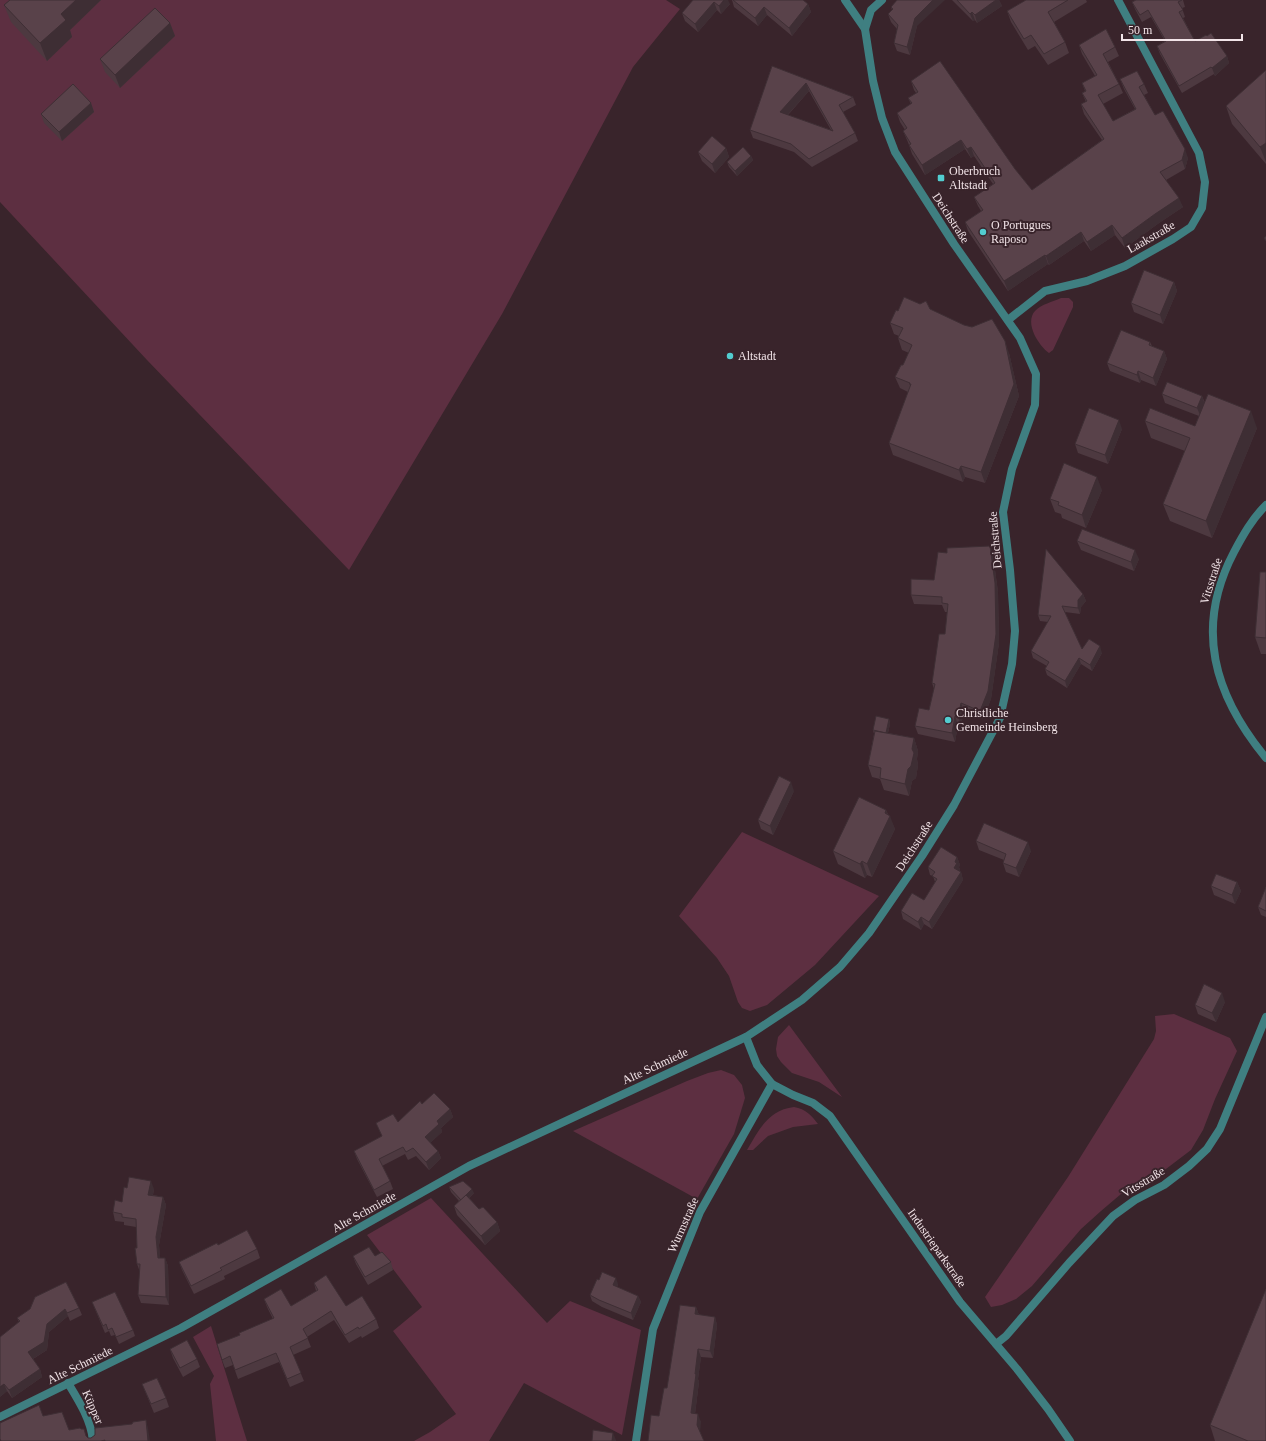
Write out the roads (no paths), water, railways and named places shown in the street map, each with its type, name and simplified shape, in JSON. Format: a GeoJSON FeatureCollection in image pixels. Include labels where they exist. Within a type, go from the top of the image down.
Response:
{"type":"FeatureCollection","features":[{"type":"Feature","properties":{"kind":"street","name":"Deichstraße"},"geometry":{"type":"LineString","coordinates":[[746,1037],[802,1000],[840,966],[869,933],[922,856],[954,805],[1000,718],[1012,664],[1015,631],[1003,512],[1012,468],[1035,405],[1036,374],[1020,338],[954,244],[895,152],[882,118],[873,81],[865,29],[845,0]]}},
{"type":"Feature","properties":{"kind":"street"},"geometry":{"type":"LineString","coordinates":[[865,29],[871,10],[882,0]]}},
{"type":"Feature","properties":{"kind":"street","name":"Laakstraße"},"geometry":{"type":"LineString","coordinates":[[1008,320],[1045,291],[1087,282],[1125,266],[1173,240],[1190,227],[1202,208],[1205,182],[1199,153],[1118,0]]}},
{"type":"Feature","properties":{"kind":"street","name":"Vitsstraße"},"geometry":{"type":"LineString","coordinates":[[1266,505],[1258,513],[1242,535],[1229,561],[1214,608],[1212,632],[1214,652],[1220,678],[1231,706],[1266,758]]}},
{"type":"Feature","properties":{"kind":"street","name":"Vitsstraße"},"geometry":{"type":"LineString","coordinates":[[996,1344],[1006,1336],[1068,1263],[1113,1216],[1135,1200],[1164,1185],[1189,1166],[1207,1149],[1220,1129],[1266,1017]]}},
{"type":"Feature","properties":{"kind":"street"},"geometry":{"type":"LineString","coordinates":[[746,1037],[757,1066],[772,1084]]}},
{"type":"Feature","properties":{"kind":"street","name":"Alte Schmiede"},"geometry":{"type":"LineString","coordinates":[[0,1417],[181,1328],[469,1166],[746,1037]]}},
{"type":"Feature","properties":{"kind":"street","name":"Industrieparkstraße"},"geometry":{"type":"LineString","coordinates":[[772,1084],[813,1103],[830,1116],[960,1302],[1017,1368],[1070,1441]]}},
{"type":"Feature","properties":{"kind":"street","name":"Wurmstraße"},"geometry":{"type":"LineString","coordinates":[[636,1441],[653,1329],[700,1212],[772,1084]]}},
{"type":"Feature","properties":{"kind":"street","name":"Küpper"},"geometry":{"type":"LineString","coordinates":[[68,1383],[82,1406],[93,1441]]}},
{"type":"Feature","properties":{"kind":"place","name":"Oberbruch Altstadt"},"geometry":{"type":"Point","coordinates":[941,178]}},
{"type":"Feature","properties":{"kind":"place","name":"O Portugues Raposo"},"geometry":{"type":"Point","coordinates":[983,232]}},
{"type":"Feature","properties":{"kind":"place","name":"Altstadt"},"geometry":{"type":"Point","coordinates":[730,356]}},
{"type":"Feature","properties":{"kind":"place","name":"Christliche Gemeinde Heinsberg"},"geometry":{"type":"Point","coordinates":[948,720]}}]}
